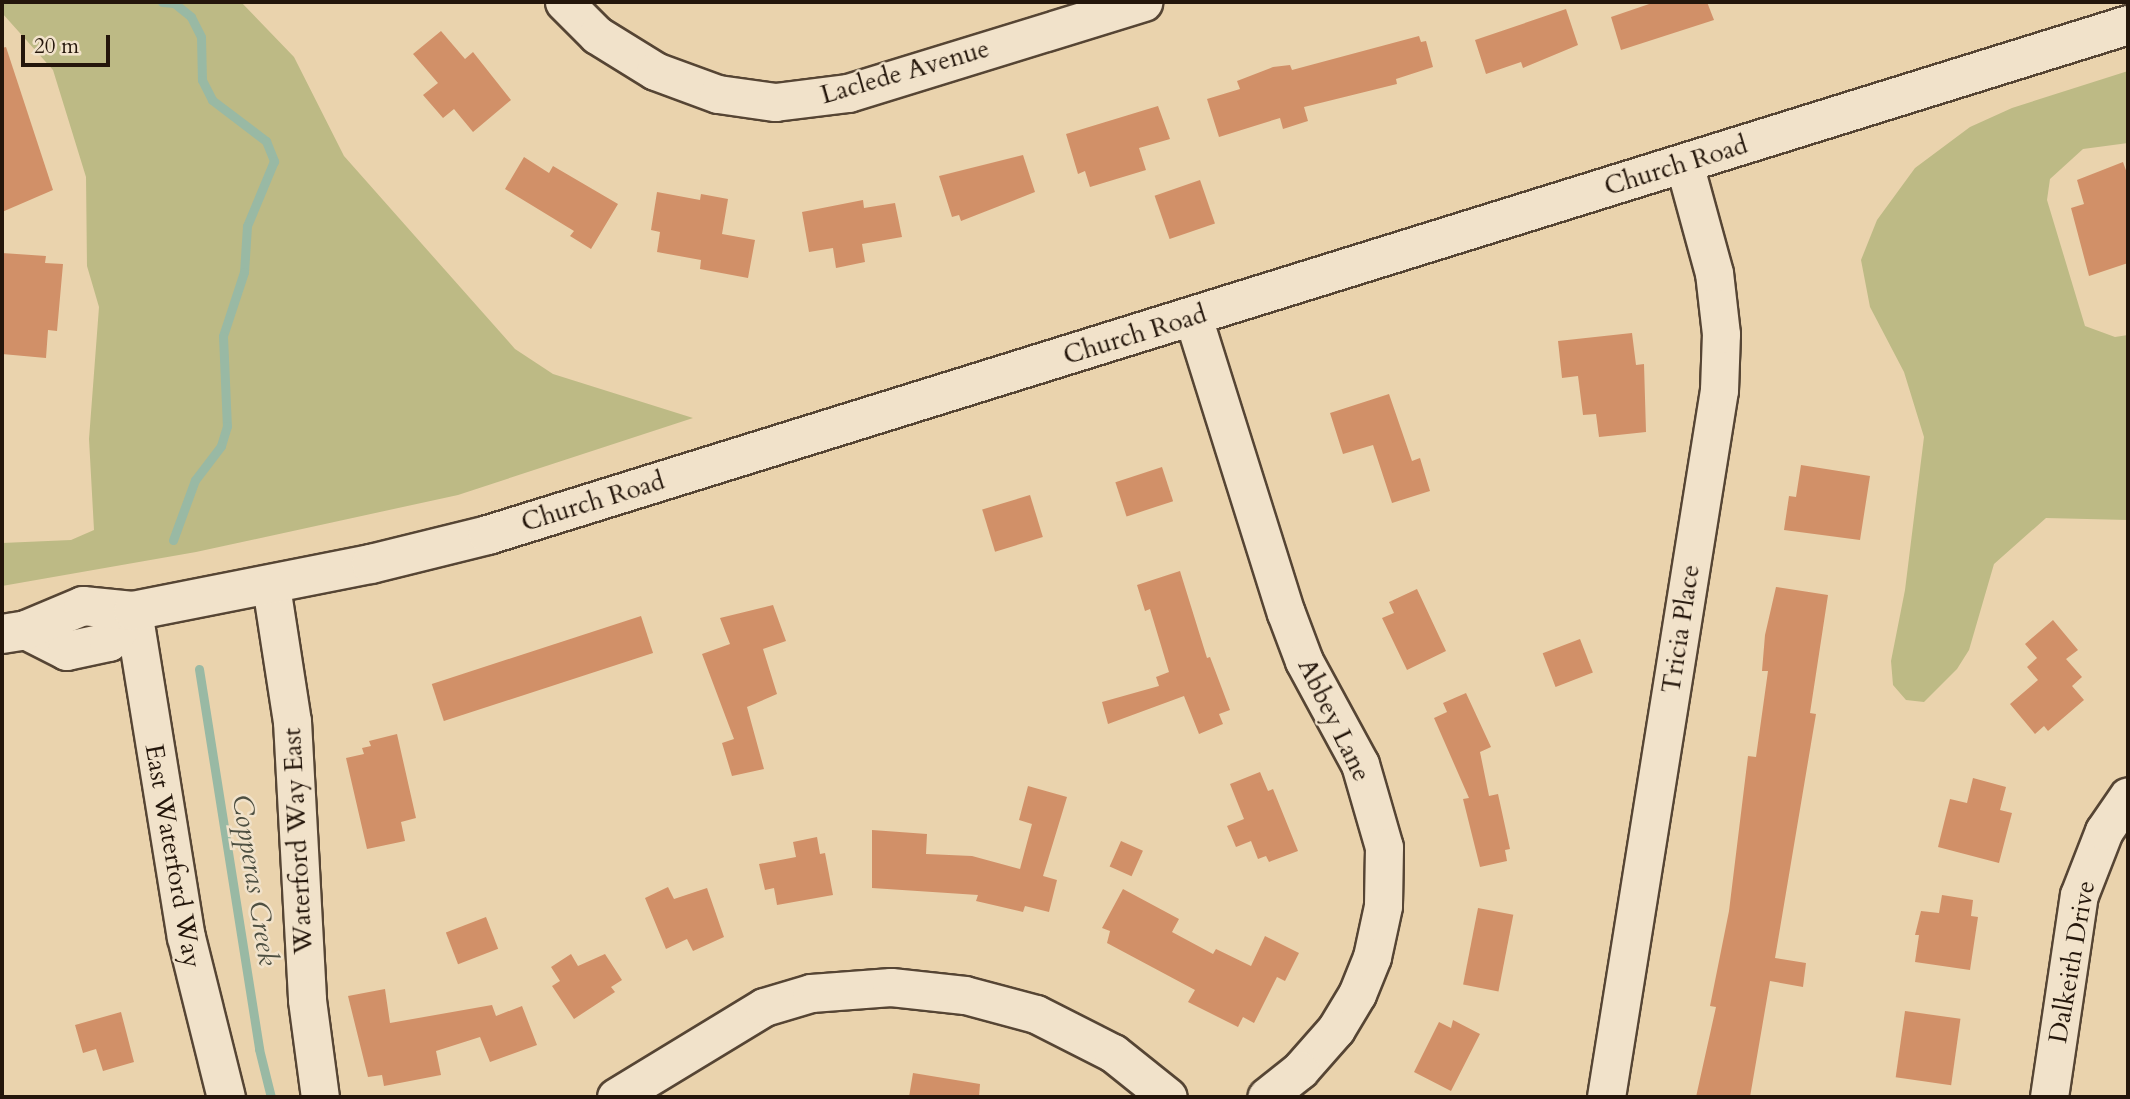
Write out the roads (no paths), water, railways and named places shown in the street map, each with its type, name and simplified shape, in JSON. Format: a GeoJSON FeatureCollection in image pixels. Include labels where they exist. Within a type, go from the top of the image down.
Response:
{"type":"FeatureCollection","features":[{"type":"Feature","properties":{"kind":"main road","name":"Church Road"},"geometry":{"type":"LineString","coordinates":[[133,611],[271,586],[488,535],[2128,25]]}},
{"type":"Feature","properties":{"kind":"main road"},"geometry":{"type":"LineString","coordinates":[[14,632],[67,651],[109,642],[133,611]]}},
{"type":"Feature","properties":{"kind":"street","name":"Laclede Avenue"},"geometry":{"type":"LineString","coordinates":[[564,2],[605,40],[663,75],[718,94],[775,102],[848,93],[1143,2]]}},
{"type":"Feature","properties":{"kind":"street","name":"Tricia Place"},"geometry":{"type":"LineString","coordinates":[[1606,1097],[1719,390],[1721,334],[1714,273],[1684,163]]}},
{"type":"Feature","properties":{"kind":"street","name":"Abbey Lane"},"geometry":{"type":"LineString","coordinates":[[1193,317],[1286,613],[1304,661],[1360,764],[1384,847],[1384,906],[1372,957],[1356,995],[1336,1029],[1300,1070],[1266,1097]]}},
{"type":"Feature","properties":{"kind":"street","name":"Waterford Way East"},"geometry":{"type":"LineString","coordinates":[[271,586],[292,721],[307,1000],[320,1097]]}},
{"type":"Feature","properties":{"kind":"street","name":"East Waterford Way"},"geometry":{"type":"LineString","coordinates":[[133,611],[186,937],[226,1097]]}},
{"type":"Feature","properties":{"kind":"street","name":"Dalkeith Drive"},"geometry":{"type":"LineString","coordinates":[[2049,1097],[2079,895],[2104,831],[2128,796]]}},
{"type":"Feature","properties":{"kind":"street"},"geometry":{"type":"LineString","coordinates":[[616,1097],[764,1007],[811,993],[891,987],[965,995],[1036,1014],[1114,1053],[1168,1097]]}},
{"type":"Feature","properties":{"kind":"waterway","name":"Copperas Creek"},"geometry":{"type":"LineString","coordinates":[[162,2],[174,3],[191,17],[201,37],[202,80],[212,100],[266,141],[274,161],[247,226],[244,272],[223,336],[227,426],[221,446],[195,480],[173,540]]}},
{"type":"Feature","properties":{"kind":"waterway","name":"Copperas Creek"},"geometry":{"type":"LineString","coordinates":[[199,669],[259,1049],[271,1097]]}}]}
